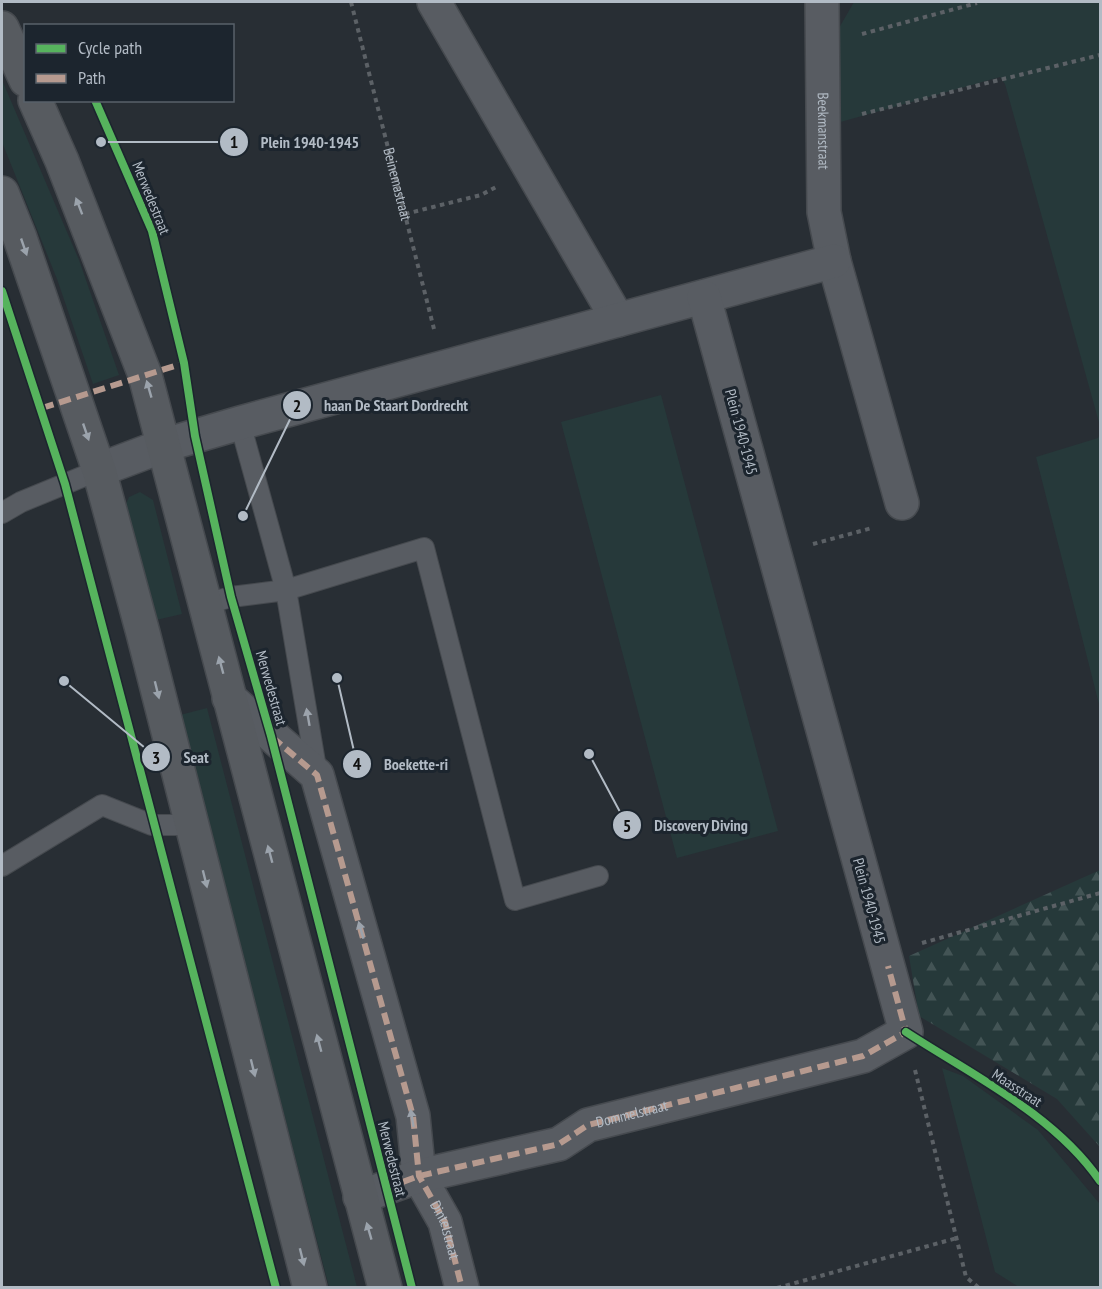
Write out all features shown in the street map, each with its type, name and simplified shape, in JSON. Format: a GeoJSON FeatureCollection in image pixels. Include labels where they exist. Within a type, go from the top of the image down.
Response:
{"type":"FeatureCollection","features":[{"type":"Feature","properties":{"kind":"main road"},"geometry":{"type":"LineString","coordinates":[[2,28],[24,76]]}},
{"type":"Feature","properties":{"kind":"main road"},"geometry":{"type":"LineString","coordinates":[[36,102],[62,161],[145,375],[385,1287]]}},
{"type":"Feature","properties":{"kind":"main road"},"geometry":{"type":"LineString","coordinates":[[2,193],[20,238],[99,470],[310,1287]]}},
{"type":"Feature","properties":{"kind":"street"},"geometry":{"type":"LineString","coordinates":[[434,2],[618,320]]}},
{"type":"Feature","properties":{"kind":"street","name":"Beekmanstraat"},"geometry":{"type":"LineString","coordinates":[[822,2],[825,123],[824,212],[834,261],[902,503]]}},
{"type":"Feature","properties":{"kind":"street"},"geometry":{"type":"LineString","coordinates":[[99,470],[165,445],[240,423],[834,261]]}},
{"type":"Feature","properties":{"kind":"street","name":"Plein 1940-1945"},"geometry":{"type":"LineString","coordinates":[[705,297],[906,1032]]}},
{"type":"Feature","properties":{"kind":"street","name":"Merwedestraat"},"geometry":{"type":"LineString","coordinates":[[229,698],[317,775],[412,1116],[419,1176]]}},
{"type":"Feature","properties":{"kind":"street","name":"Dommelstraat"},"geometry":{"type":"LineString","coordinates":[[360,1197],[419,1176],[559,1144],[588,1125],[863,1056],[906,1032]]}},
{"type":"Feature","properties":{"kind":"street","name":"Dintelstraat"},"geometry":{"type":"LineString","coordinates":[[419,1176],[445,1222],[462,1287]]}},
{"type":"Feature","properties":{"kind":"lane"},"geometry":{"type":"LineString","coordinates":[[240,423],[286,590]]}},
{"type":"Feature","properties":{"kind":"lane"},"geometry":{"type":"LineString","coordinates":[[2,513],[21,502],[99,470]]}},
{"type":"Feature","properties":{"kind":"lane"},"geometry":{"type":"LineString","coordinates":[[205,604],[231,597],[286,590],[423,548],[515,900],[598,876]]}},
{"type":"Feature","properties":{"kind":"lane","name":"Merwedestraat"},"geometry":{"type":"LineString","coordinates":[[286,590],[317,775]]}},
{"type":"Feature","properties":{"kind":"lane"},"geometry":{"type":"LineString","coordinates":[[2,866],[102,805],[152,825],[191,825]]}},
{"type":"Feature","properties":{"kind":"path"},"geometry":{"type":"LineString","coordinates":[[822,44],[977,3]]}},
{"type":"Feature","properties":{"kind":"path"},"geometry":{"type":"LineString","coordinates":[[825,123],[1101,55]]}},
{"type":"Feature","properties":{"kind":"path"},"geometry":{"type":"LineString","coordinates":[[405,214],[481,195],[530,168]]}},
{"type":"Feature","properties":{"kind":"path"},"geometry":{"type":"LineString","coordinates":[[774,555],[895,521],[902,503]]}},
{"type":"Feature","properties":{"kind":"path"},"geometry":{"type":"LineString","coordinates":[[884,954],[1101,893]]}},
{"type":"Feature","properties":{"kind":"path"},"geometry":{"type":"LineString","coordinates":[[906,1032],[966,1277],[979,1287]]}},
{"type":"Feature","properties":{"kind":"path"},"geometry":{"type":"LineString","coordinates":[[777,1287],[957,1238]]}},
{"type":"Feature","properties":{"kind":"green space"},"geometry":{"type":"Polygon","coordinates":[[[854,2],[1100,2],[1100,426],[1005,84],[1000,77],[837,123],[839,28],[854,2]]]}},
{"type":"Feature","properties":{"kind":"green space"},"geometry":{"type":"Polygon","coordinates":[[[2,80],[79,260],[119,375],[93,384],[57,279],[2,142],[2,80]]]}},
{"type":"Feature","properties":{"kind":"green space"},"geometry":{"type":"Polygon","coordinates":[[[661,395],[778,831],[677,858],[561,422],[661,395]]]}},
{"type":"Feature","properties":{"kind":"green space"},"geometry":{"type":"Polygon","coordinates":[[[1100,434],[1100,708],[1036,457],[1098,438],[1100,434]]]}},
{"type":"Feature","properties":{"kind":"green space"},"geometry":{"type":"Polygon","coordinates":[[[140,492],[153,500],[182,614],[156,620],[126,504],[129,497],[140,492]]]}},
{"type":"Feature","properties":{"kind":"green space"},"geometry":{"type":"Polygon","coordinates":[[[207,708],[357,1287],[329,1287],[180,715],[207,708]]]}},
{"type":"Feature","properties":{"kind":"green space"},"geometry":{"type":"Polygon","coordinates":[[[1100,870],[1100,1147],[1057,1099],[919,1016],[909,956],[1100,870]]]}},
{"type":"Feature","properties":{"kind":"green space"},"geometry":{"type":"Polygon","coordinates":[[[942,1068],[963,1076],[1038,1130],[1099,1203],[1100,1287],[1019,1287],[995,1272],[942,1068]]]}},
{"type":"Feature","properties":{"kind":"marked path"},"geometry":{"type":"LineString","coordinates":[[42,408],[184,363]]}},
{"type":"Feature","properties":{"kind":"marked path"},"geometry":{"type":"LineString","coordinates":[[272,737],[317,775],[413,1116],[419,1176],[445,1222],[462,1288]]}},
{"type":"Feature","properties":{"kind":"marked path"},"geometry":{"type":"LineString","coordinates":[[386,1188],[419,1176],[559,1144],[588,1125],[863,1056],[906,1032],[888,966]]}},
{"type":"Feature","properties":{"kind":"cycle path"},"geometry":{"type":"LineString","coordinates":[[96,102],[152,231],[184,363],[195,436],[231,597],[271,736],[412,1288]]}},
{"type":"Feature","properties":{"kind":"cycle path"},"geometry":{"type":"LineString","coordinates":[[2,291],[65,484],[276,1288]]}},
{"type":"Feature","properties":{"kind":"cycle path","name":"Maasstraat"},"geometry":{"type":"LineString","coordinates":[[906,1032],[1036,1116],[1081,1157],[1100,1181]]}},
{"type":"Feature","properties":{"kind":"place","name":"Plein 1940-1945"},"geometry":{"type":"Point","coordinates":[101,142]}},
{"type":"Feature","properties":{"kind":"place","name":"haan De Staart Dordrecht"},"geometry":{"type":"Point","coordinates":[243,516]}},
{"type":"Feature","properties":{"kind":"place","name":"Boekette-ri"},"geometry":{"type":"Point","coordinates":[337,678]}},
{"type":"Feature","properties":{"kind":"place","name":"Seat"},"geometry":{"type":"Point","coordinates":[64,681]}},
{"type":"Feature","properties":{"kind":"place","name":"Discovery Diving"},"geometry":{"type":"Point","coordinates":[589,754]}}]}
